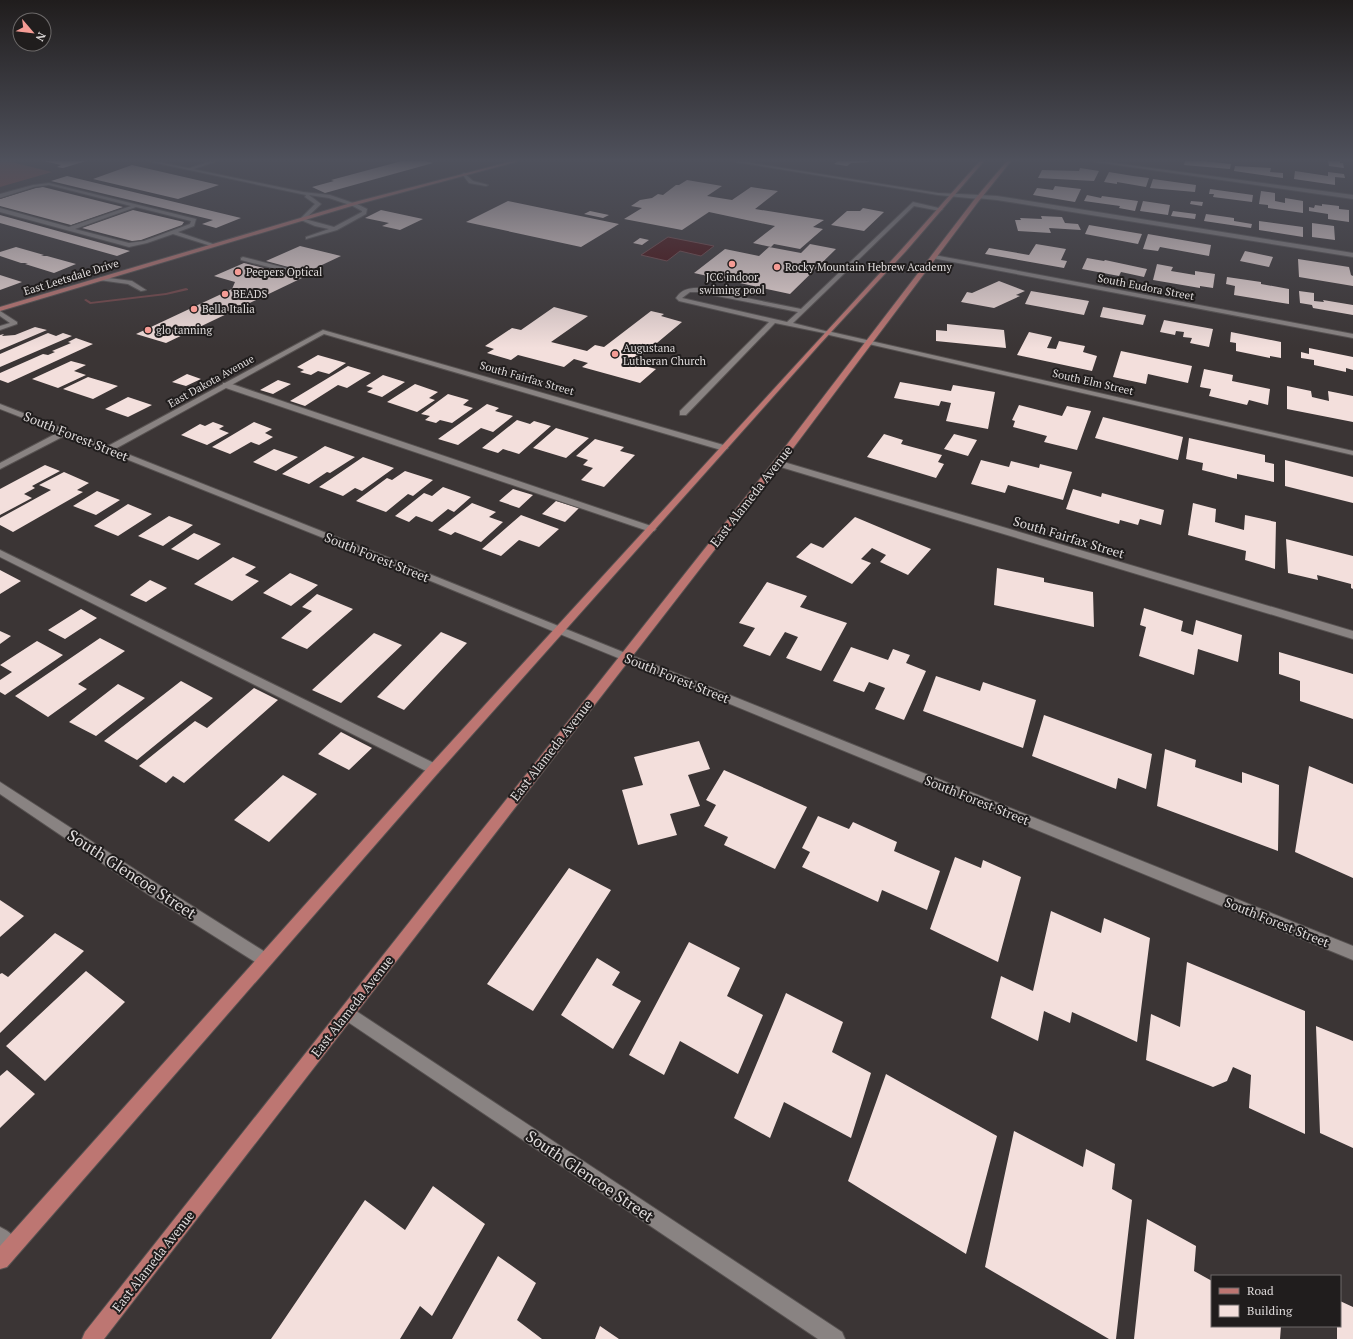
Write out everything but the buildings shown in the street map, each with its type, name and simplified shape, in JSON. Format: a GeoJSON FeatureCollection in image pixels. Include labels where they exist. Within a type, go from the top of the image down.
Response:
{"type":"FeatureCollection","features":[{"type":"Feature","properties":{"kind":"main road","name":"East Leetsdale Drive"},"geometry":{"type":"LineString","coordinates":[[0,309],[287,223]]}},
{"type":"Feature","properties":{"kind":"main road"},"geometry":{"type":"LineString","coordinates":[[0,1260],[6,1241],[264,960],[434,769],[926,223]]}},
{"type":"Feature","properties":{"kind":"main road","name":"East Alameda Avenue"},"geometry":{"type":"LineString","coordinates":[[92,1339],[777,463],[959,223]]}},
{"type":"Feature","properties":{"kind":"street"},"geometry":{"type":"LineString","coordinates":[[49,223],[129,245],[145,242],[193,223]]}},
{"type":"Feature","properties":{"kind":"street"},"geometry":{"type":"LineString","coordinates":[[69,229],[85,223]]}},
{"type":"Feature","properties":{"kind":"street"},"geometry":{"type":"LineString","coordinates":[[313,223],[335,229]]}},
{"type":"Feature","properties":{"kind":"street"},"geometry":{"type":"LineString","coordinates":[[308,238],[335,229],[345,223]]}},
{"type":"Feature","properties":{"kind":"street"},"geometry":{"type":"LineString","coordinates":[[789,324],[893,223]]}},
{"type":"Feature","properties":{"kind":"street"},"geometry":{"type":"LineString","coordinates":[[1155,223],[1353,255]]}},
{"type":"Feature","properties":{"kind":"street"},"geometry":{"type":"LineString","coordinates":[[173,232],[213,245]]}},
{"type":"Feature","properties":{"kind":"street","name":"South Eudora Street"},"geometry":{"type":"LineString","coordinates":[[934,257],[1353,336]]}},
{"type":"Feature","properties":{"kind":"street"},"geometry":{"type":"LineString","coordinates":[[243,259],[299,273]]}},
{"type":"Feature","properties":{"kind":"street"},"geometry":{"type":"LineString","coordinates":[[101,279],[130,282],[143,290]]}},
{"type":"Feature","properties":{"kind":"street","name":"South Elm Street"},"geometry":{"type":"LineString","coordinates":[[804,311],[697,290],[688,291],[681,295],[680,298],[681,300],[827,332],[1353,453]]}},
{"type":"Feature","properties":{"kind":"street"},"geometry":{"type":"LineString","coordinates":[[0,313],[15,323],[0,328]]}},
{"type":"Feature","properties":{"kind":"street"},"geometry":{"type":"LineString","coordinates":[[683,413],[774,321]]}},
{"type":"Feature","properties":{"kind":"street","name":"East Dakota Avenue"},"geometry":{"type":"LineString","coordinates":[[109,449],[323,332]]}},
{"type":"Feature","properties":{"kind":"street","name":"South Fairfax Street"},"geometry":{"type":"LineString","coordinates":[[323,332],[724,448]]}},
{"type":"Feature","properties":{"kind":"street"},"geometry":{"type":"LineString","coordinates":[[226,385],[651,529]]}},
{"type":"Feature","properties":{"kind":"street","name":"South Forest Street"},"geometry":{"type":"LineString","coordinates":[[0,406],[1353,953]]}},
{"type":"Feature","properties":{"kind":"street"},"geometry":{"type":"LineString","coordinates":[[0,466],[66,432]]}},
{"type":"Feature","properties":{"kind":"street","name":"South Fairfax Street"},"geometry":{"type":"LineString","coordinates":[[777,463],[1353,635]]}},
{"type":"Feature","properties":{"kind":"street"},"geometry":{"type":"LineString","coordinates":[[0,553],[434,769]]}},
{"type":"Feature","properties":{"kind":"street","name":"South Glencoe Street"},"geometry":{"type":"LineString","coordinates":[[0,786],[154,890],[264,960]]}},
{"type":"Feature","properties":{"kind":"street","name":"South Glencoe Street"},"geometry":{"type":"LineString","coordinates":[[347,1013],[835,1339]]}},
{"type":"Feature","properties":{"kind":"shaded area"},"geometry":{"type":"Polygon","coordinates":[[[668,237],[714,246],[701,256],[680,251],[667,261],[641,255],[668,237]]]}},
{"type":"Feature","properties":{"kind":"waterway"},"geometry":{"type":"LineString","coordinates":[[86,300],[90,303],[166,294],[186,289]]}},
{"type":"Feature","properties":{"kind":"place","name":"JCC indoor swiming pool"},"geometry":{"type":"Point","coordinates":[732,264]}},
{"type":"Feature","properties":{"kind":"place","name":"Rocky Mountain Hebrew Academy"},"geometry":{"type":"Point","coordinates":[777,267]}},
{"type":"Feature","properties":{"kind":"place","name":"Peepers Optical"},"geometry":{"type":"Point","coordinates":[238,272]}},
{"type":"Feature","properties":{"kind":"place","name":"BEADS"},"geometry":{"type":"Point","coordinates":[225,294]}},
{"type":"Feature","properties":{"kind":"place","name":"Bella Italia"},"geometry":{"type":"Point","coordinates":[194,309]}},
{"type":"Feature","properties":{"kind":"place","name":"glo tanning"},"geometry":{"type":"Point","coordinates":[148,330]}},
{"type":"Feature","properties":{"kind":"place","name":"Augustana Lutheran Church"},"geometry":{"type":"Point","coordinates":[615,354]}}]}
